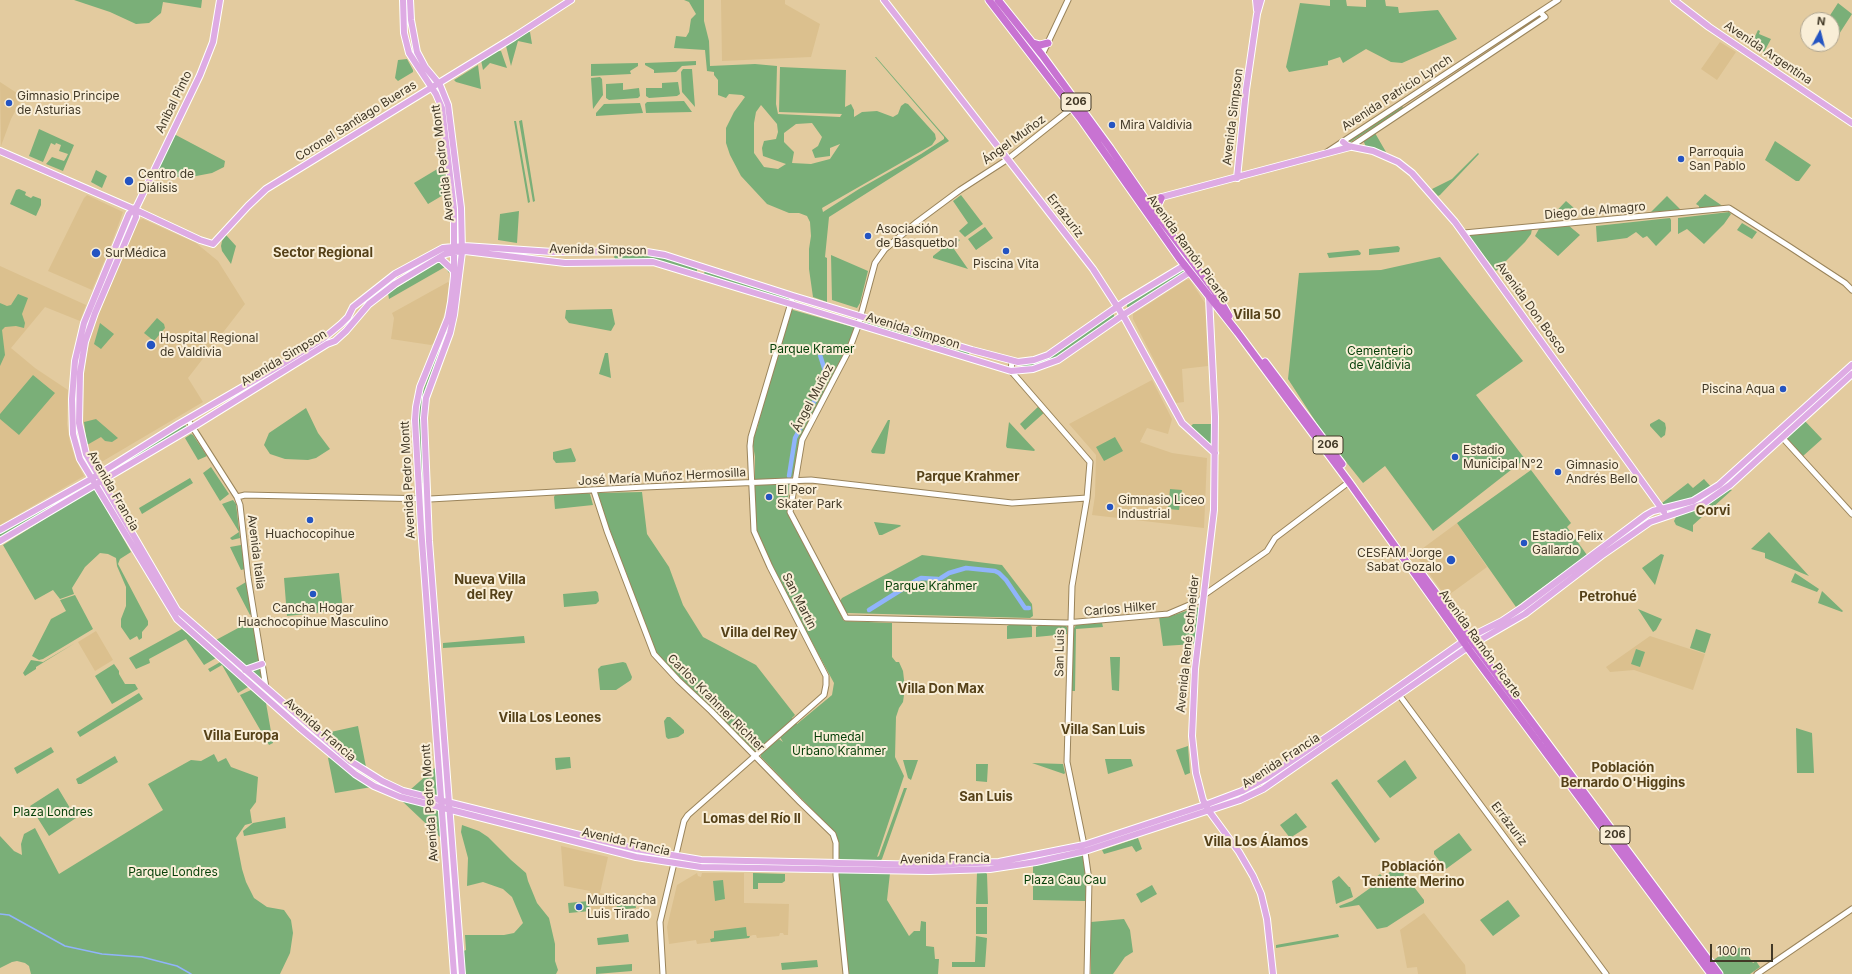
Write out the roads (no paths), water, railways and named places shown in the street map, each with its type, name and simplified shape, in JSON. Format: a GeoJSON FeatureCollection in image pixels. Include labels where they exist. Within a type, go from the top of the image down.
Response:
{"type":"FeatureCollection","features":[{"type":"Feature","properties":{"kind":"highway","name":"Avenida Ramón Picarte"},"geometry":{"type":"LineString","coordinates":[[989,0],[1042,67],[1190,272],[1349,482],[1711,974]]}},
{"type":"Feature","properties":{"kind":"highway","name":"Avenida Ramón Picarte"},"geometry":{"type":"LineString","coordinates":[[998,0],[1042,56],[1157,216],[1200,272],[1232,320],[1291,394],[1468,643],[1719,974]]}},
{"type":"Feature","properties":{"kind":"highway"},"geometry":{"type":"LineString","coordinates":[[1032,43],[1038,46],[1048,43]]}},
{"type":"Feature","properties":{"kind":"highway"},"geometry":{"type":"LineString","coordinates":[[1042,56],[1040,62],[1042,67]]}},
{"type":"Feature","properties":{"kind":"highway"},"geometry":{"type":"LineString","coordinates":[[1132,192],[1147,202]]}},
{"type":"Feature","properties":{"kind":"highway"},"geometry":{"type":"LineString","coordinates":[[1157,216],[1158,205],[1161,198]]}},
{"type":"Feature","properties":{"kind":"highway"},"geometry":{"type":"LineString","coordinates":[[1185,265],[1191,265],[1200,272]]}},
{"type":"Feature","properties":{"kind":"main road","name":"Aníbal Pinto"},"geometry":{"type":"LineString","coordinates":[[135,210],[207,57],[214,39],[220,0]]}},
{"type":"Feature","properties":{"kind":"main road","name":"Avenida Pedro Montt"},"geometry":{"type":"LineString","coordinates":[[403,0],[404,33],[408,50],[433,88],[440,103],[444,118],[458,249],[448,318],[420,387],[416,407],[419,499],[454,974]]}},
{"type":"Feature","properties":{"kind":"main road","name":"Avenida Pedro Montt"},"geometry":{"type":"LineString","coordinates":[[410,0],[411,20],[417,52],[425,67],[439,84],[447,101],[453,134],[461,208],[458,249],[458,289],[450,333],[426,398],[424,408],[427,499],[462,974]]}},
{"type":"Feature","properties":{"kind":"main road","name":"Coronel Santiago Bueras"},"geometry":{"type":"LineString","coordinates":[[265,192],[571,0]]}},
{"type":"Feature","properties":{"kind":"main road","name":"Errázuriz"},"geometry":{"type":"LineString","coordinates":[[884,0],[1089,264],[1118,306],[1182,423],[1215,453]]}},
{"type":"Feature","properties":{"kind":"main road","name":"Avenida Simpson"},"geometry":{"type":"LineString","coordinates":[[1256,0],[1257,14]]}},
{"type":"Feature","properties":{"kind":"main road","name":"Avenida Simpson"},"geometry":{"type":"LineString","coordinates":[[1147,202],[1237,178],[1257,14],[1261,0]]}},
{"type":"Feature","properties":{"kind":"main road","name":"Avenida Argentina"},"geometry":{"type":"LineString","coordinates":[[1674,0],[1710,27],[1852,123]]}},
{"type":"Feature","properties":{"kind":"main road"},"geometry":{"type":"LineString","coordinates":[[422,92],[424,76]]}},
{"type":"Feature","properties":{"kind":"main road","name":"Coronel Santiago Bueras"},"geometry":{"type":"LineString","coordinates":[[0,151],[200,240],[213,244],[248,206],[265,192],[422,92],[433,88]]}},
{"type":"Feature","properties":{"kind":"main road","name":"Avenida Don Bosco"},"geometry":{"type":"LineString","coordinates":[[1343,142],[1350,147]]}},
{"type":"Feature","properties":{"kind":"main road","name":"Avenida Don Bosco"},"geometry":{"type":"LineString","coordinates":[[1325,154],[1350,147],[1373,151],[1398,162],[1412,173],[1464,233],[1667,516]]}},
{"type":"Feature","properties":{"kind":"main road","name":"Avenida Patricio Lynch"},"geometry":{"type":"LineString","coordinates":[[1237,178],[1325,154]]}},
{"type":"Feature","properties":{"kind":"main road","name":"Avenida Francia"},"geometry":{"type":"LineString","coordinates":[[778,865],[676,857],[510,818],[403,790],[364,771],[341,754],[178,610],[96,474],[86,454],[80,431],[77,373],[85,342],[95,313],[136,217],[135,210],[129,214],[88,310],[79,341],[72,421],[73,434],[80,459],[92,482],[177,619],[346,767],[364,780],[400,797],[636,857],[701,867],[778,865],[999,865],[1036,859],[1085,848],[1157,825],[1209,811],[1240,800],[1263,789],[1358,723],[1425,667],[1468,643]]}},
{"type":"Feature","properties":{"kind":"main road","name":"Avenida Simpson"},"geometry":{"type":"LineString","coordinates":[[0,541],[92,482],[96,474],[284,363],[331,333],[348,317],[353,307],[395,274],[443,248],[554,252],[654,252],[793,296],[1012,361],[1034,360],[1048,355],[1118,306],[1185,265]]}},
{"type":"Feature","properties":{"kind":"main road","name":"Avenida Simpson"},"geometry":{"type":"LineString","coordinates":[[0,530],[92,482],[101,480],[192,427],[327,344],[335,341],[346,331],[369,304],[395,284],[437,259],[458,249],[565,263],[653,262],[858,326],[1011,371],[1033,369],[1058,360],[1123,315],[1190,272]]}},
{"type":"Feature","properties":{"kind":"main road"},"geometry":{"type":"LineString","coordinates":[[437,259],[442,259],[454,271]]}},
{"type":"Feature","properties":{"kind":"main road","name":"Avenida René Schneider"},"geometry":{"type":"LineString","coordinates":[[1209,297],[1215,417],[1214,510],[1195,668],[1192,736],[1196,773],[1206,805],[1240,852],[1257,885],[1267,918],[1274,974]]}},
{"type":"Feature","properties":{"kind":"main road"},"geometry":{"type":"LineString","coordinates":[[88,310],[95,313]]}},
{"type":"Feature","properties":{"kind":"main road"},"geometry":{"type":"LineString","coordinates":[[1468,643],[1525,614],[1601,556],[1650,522],[1703,504],[1730,485],[1852,365]]}},
{"type":"Feature","properties":{"kind":"main road"},"geometry":{"type":"LineString","coordinates":[[1468,643],[1523,607],[1643,517],[1653,511],[1693,501],[1709,492],[1780,436],[1852,374]]}},
{"type":"Feature","properties":{"kind":"main road","name":"Avenida Francia"},"geometry":{"type":"LineString","coordinates":[[1157,825],[1259,783],[1369,708],[1426,675],[1468,643]]}},
{"type":"Feature","properties":{"kind":"main road"},"geometry":{"type":"LineString","coordinates":[[245,670],[262,664]]}},
{"type":"Feature","properties":{"kind":"main road"},"geometry":{"type":"LineString","coordinates":[[1425,667],[1427,672],[1426,675]]}},
{"type":"Feature","properties":{"kind":"main road"},"geometry":{"type":"LineString","coordinates":[[1358,723],[1359,718],[1369,708]]}},
{"type":"Feature","properties":{"kind":"main road"},"geometry":{"type":"LineString","coordinates":[[509,824],[510,818]]}},
{"type":"Feature","properties":{"kind":"main road"},"geometry":{"type":"LineString","coordinates":[[566,839],[568,832]]}},
{"type":"Feature","properties":{"kind":"street"},"geometry":{"type":"LineString","coordinates":[[1042,56],[1068,0]]}},
{"type":"Feature","properties":{"kind":"street","name":"Avenida Patricio Lynch"},"geometry":{"type":"LineString","coordinates":[[1325,154],[1558,0]]}},
{"type":"Feature","properties":{"kind":"street","name":"Avenida Patricio Lynch"},"geometry":{"type":"LineString","coordinates":[[1350,147],[1545,17],[1540,12]]}},
{"type":"Feature","properties":{"kind":"street","name":"Ángel Muñoz"},"geometry":{"type":"LineString","coordinates":[[846,618],[790,512],[794,480],[802,440],[844,361],[858,326],[875,263],[885,248],[917,222],[1037,138],[1072,108]]}},
{"type":"Feature","properties":{"kind":"street","name":"Diego de Almagro"},"geometry":{"type":"LineString","coordinates":[[1464,233],[1729,208],[1790,246],[1845,283],[1852,290]]}},
{"type":"Feature","properties":{"kind":"street","name":"San Martín"},"geometry":{"type":"LineString","coordinates":[[663,974],[660,922],[675,864],[682,824],[690,812],[824,695],[826,676],[770,567],[754,531],[750,446],[751,437],[793,296]]}},
{"type":"Feature","properties":{"kind":"street"},"geometry":{"type":"LineString","coordinates":[[1011,371],[1012,361]]}},
{"type":"Feature","properties":{"kind":"street","name":"San Luis"},"geometry":{"type":"LineString","coordinates":[[1011,371],[1088,459],[1090,469],[1087,498],[1072,586],[1067,762],[1085,848],[1089,880],[1087,974]]}},
{"type":"Feature","properties":{"kind":"street","name":"Avenida Italia"},"geometry":{"type":"LineString","coordinates":[[188,420],[237,497],[241,509],[248,577],[268,700]]}},
{"type":"Feature","properties":{"kind":"street"},"geometry":{"type":"LineString","coordinates":[[1780,436],[1852,514]]}},
{"type":"Feature","properties":{"kind":"street","name":"José María Muñoz Hermosilla"},"geometry":{"type":"LineString","coordinates":[[237,497],[245,495],[427,499],[794,480],[833,482],[1012,503],[1087,498]]}},
{"type":"Feature","properties":{"kind":"street","name":"Carlos Hilker"},"geometry":{"type":"LineString","coordinates":[[846,618],[1070,623],[1168,614],[1201,600],[1204,595],[1267,551],[1275,538],[1349,482]]}},
{"type":"Feature","properties":{"kind":"street","name":"Carlos Krahmer Richter"},"geometry":{"type":"LineString","coordinates":[[594,491],[614,550],[654,654],[800,802],[831,830],[836,843],[836,866],[846,974]]}},
{"type":"Feature","properties":{"kind":"street","name":"Errázuriz"},"geometry":{"type":"LineString","coordinates":[[1396,691],[1606,974]]}},
{"type":"Feature","properties":{"kind":"street"},"geometry":{"type":"LineString","coordinates":[[1757,974],[1852,909]]}},
{"type":"Feature","properties":{"kind":"waterway"},"geometry":{"type":"LineString","coordinates":[[789,476],[795,438],[827,377],[820,355]]}},
{"type":"Feature","properties":{"kind":"waterway"},"geometry":{"type":"LineString","coordinates":[[941,578],[949,573],[966,568],[995,571],[1006,580],[1025,608],[1029,608]]}},
{"type":"Feature","properties":{"kind":"waterway"},"geometry":{"type":"LineString","coordinates":[[869,610],[921,578],[938,579]]}},
{"type":"Feature","properties":{"kind":"waterway"},"geometry":{"type":"LineString","coordinates":[[0,914],[9,915],[65,946],[102,954],[142,957],[177,966],[191,974]]}},
{"type":"Feature","properties":{"kind":"place","name":"Gimnasio Principe de Asturias"},"geometry":{"type":"Point","coordinates":[9,103]}},
{"type":"Feature","properties":{"kind":"place","name":"Mira Valdivia"},"geometry":{"type":"Point","coordinates":[1112,125]}},
{"type":"Feature","properties":{"kind":"place","name":"Parroquia San Pablo"},"geometry":{"type":"Point","coordinates":[1681,159]}},
{"type":"Feature","properties":{"kind":"place","name":"Centro de Diálisis"},"geometry":{"type":"Point","coordinates":[129,181]}},
{"type":"Feature","properties":{"kind":"place","name":"Asociación de Basquetbol"},"geometry":{"type":"Point","coordinates":[868,236]}},
{"type":"Feature","properties":{"kind":"place","name":"Piscina Vita"},"geometry":{"type":"Point","coordinates":[1006,251]}},
{"type":"Feature","properties":{"kind":"place","name":"SurMédica"},"geometry":{"type":"Point","coordinates":[96,253]}},
{"type":"Feature","properties":{"kind":"place","name":"Hospital Regional de Valdivia"},"geometry":{"type":"Point","coordinates":[151,345]}},
{"type":"Feature","properties":{"kind":"place","name":"Piscina Aqua"},"geometry":{"type":"Point","coordinates":[1783,389]}},
{"type":"Feature","properties":{"kind":"place","name":"Estadio Municipal N°2"},"geometry":{"type":"Point","coordinates":[1455,457]}},
{"type":"Feature","properties":{"kind":"place","name":"Gimnasio Andrés Bello"},"geometry":{"type":"Point","coordinates":[1558,472]}},
{"type":"Feature","properties":{"kind":"place","name":"El Peor Skater Park"},"geometry":{"type":"Point","coordinates":[769,497]}},
{"type":"Feature","properties":{"kind":"place","name":"Gimnasio Liceo Industrial"},"geometry":{"type":"Point","coordinates":[1110,507]}},
{"type":"Feature","properties":{"kind":"place","name":"Huachocopihue"},"geometry":{"type":"Point","coordinates":[310,520]}},
{"type":"Feature","properties":{"kind":"place","name":"Estadio Felix Gallardo"},"geometry":{"type":"Point","coordinates":[1524,543]}},
{"type":"Feature","properties":{"kind":"place","name":"CESFAM Jorge Sabat Gozalo"},"geometry":{"type":"Point","coordinates":[1451,560]}},
{"type":"Feature","properties":{"kind":"place","name":"Cancha Hogar Huachocopihue Masculino"},"geometry":{"type":"Point","coordinates":[313,594]}},
{"type":"Feature","properties":{"kind":"place","name":"Multicancha Luis Tirado"},"geometry":{"type":"Point","coordinates":[579,907]}},
{"type":"Feature","properties":{"kind":"district","name":"Sector Regional"},"geometry":{"type":"Point","coordinates":[323,253]}},
{"type":"Feature","properties":{"kind":"district","name":"Villa 50"},"geometry":{"type":"Point","coordinates":[1257,315]}},
{"type":"Feature","properties":{"kind":"district","name":"Parque Krahmer"},"geometry":{"type":"Point","coordinates":[968,477]}},
{"type":"Feature","properties":{"kind":"district","name":"Corvi"},"geometry":{"type":"Point","coordinates":[1713,511]}},
{"type":"Feature","properties":{"kind":"district","name":"Nueva Villa del Rey"},"geometry":{"type":"Point","coordinates":[490,588]}},
{"type":"Feature","properties":{"kind":"district","name":"Petrohué"},"geometry":{"type":"Point","coordinates":[1608,597]}},
{"type":"Feature","properties":{"kind":"district","name":"Villa del Rey"},"geometry":{"type":"Point","coordinates":[759,633]}},
{"type":"Feature","properties":{"kind":"district","name":"Villa Don Max"},"geometry":{"type":"Point","coordinates":[941,689]}},
{"type":"Feature","properties":{"kind":"district","name":"Villa Los Leones"},"geometry":{"type":"Point","coordinates":[550,718]}},
{"type":"Feature","properties":{"kind":"district","name":"Villa San Luis"},"geometry":{"type":"Point","coordinates":[1103,730]}},
{"type":"Feature","properties":{"kind":"district","name":"Villa Europa"},"geometry":{"type":"Point","coordinates":[241,736]}},
{"type":"Feature","properties":{"kind":"district","name":"Población Bernardo O'Higgins"},"geometry":{"type":"Point","coordinates":[1623,776]}},
{"type":"Feature","properties":{"kind":"district","name":"San Luis"},"geometry":{"type":"Point","coordinates":[986,797]}},
{"type":"Feature","properties":{"kind":"district","name":"Lomas del Río II"},"geometry":{"type":"Point","coordinates":[752,819]}},
{"type":"Feature","properties":{"kind":"district","name":"Villa Los Álamos"},"geometry":{"type":"Point","coordinates":[1256,842]}},
{"type":"Feature","properties":{"kind":"district","name":"Población Teniente Merino"},"geometry":{"type":"Point","coordinates":[1413,874]}},
{"type":"Feature","properties":{"kind":"park label","name":"Parque Kramer"},"geometry":{"type":"Point","coordinates":[812,349]}},
{"type":"Feature","properties":{"kind":"park label","name":"Cementerio de Valdivia"},"geometry":{"type":"Point","coordinates":[1380,358]}},
{"type":"Feature","properties":{"kind":"park label","name":"Humedal Urbano Krahmer"},"geometry":{"type":"Point","coordinates":[839,744]}},
{"type":"Feature","properties":{"kind":"park label","name":"Plaza Londres"},"geometry":{"type":"Point","coordinates":[53,812]}},
{"type":"Feature","properties":{"kind":"park label","name":"Parque Londres"},"geometry":{"type":"Point","coordinates":[173,872]}},
{"type":"Feature","properties":{"kind":"park label","name":"Plaza Cau Cau"},"geometry":{"type":"Point","coordinates":[1065,880]}}]}
